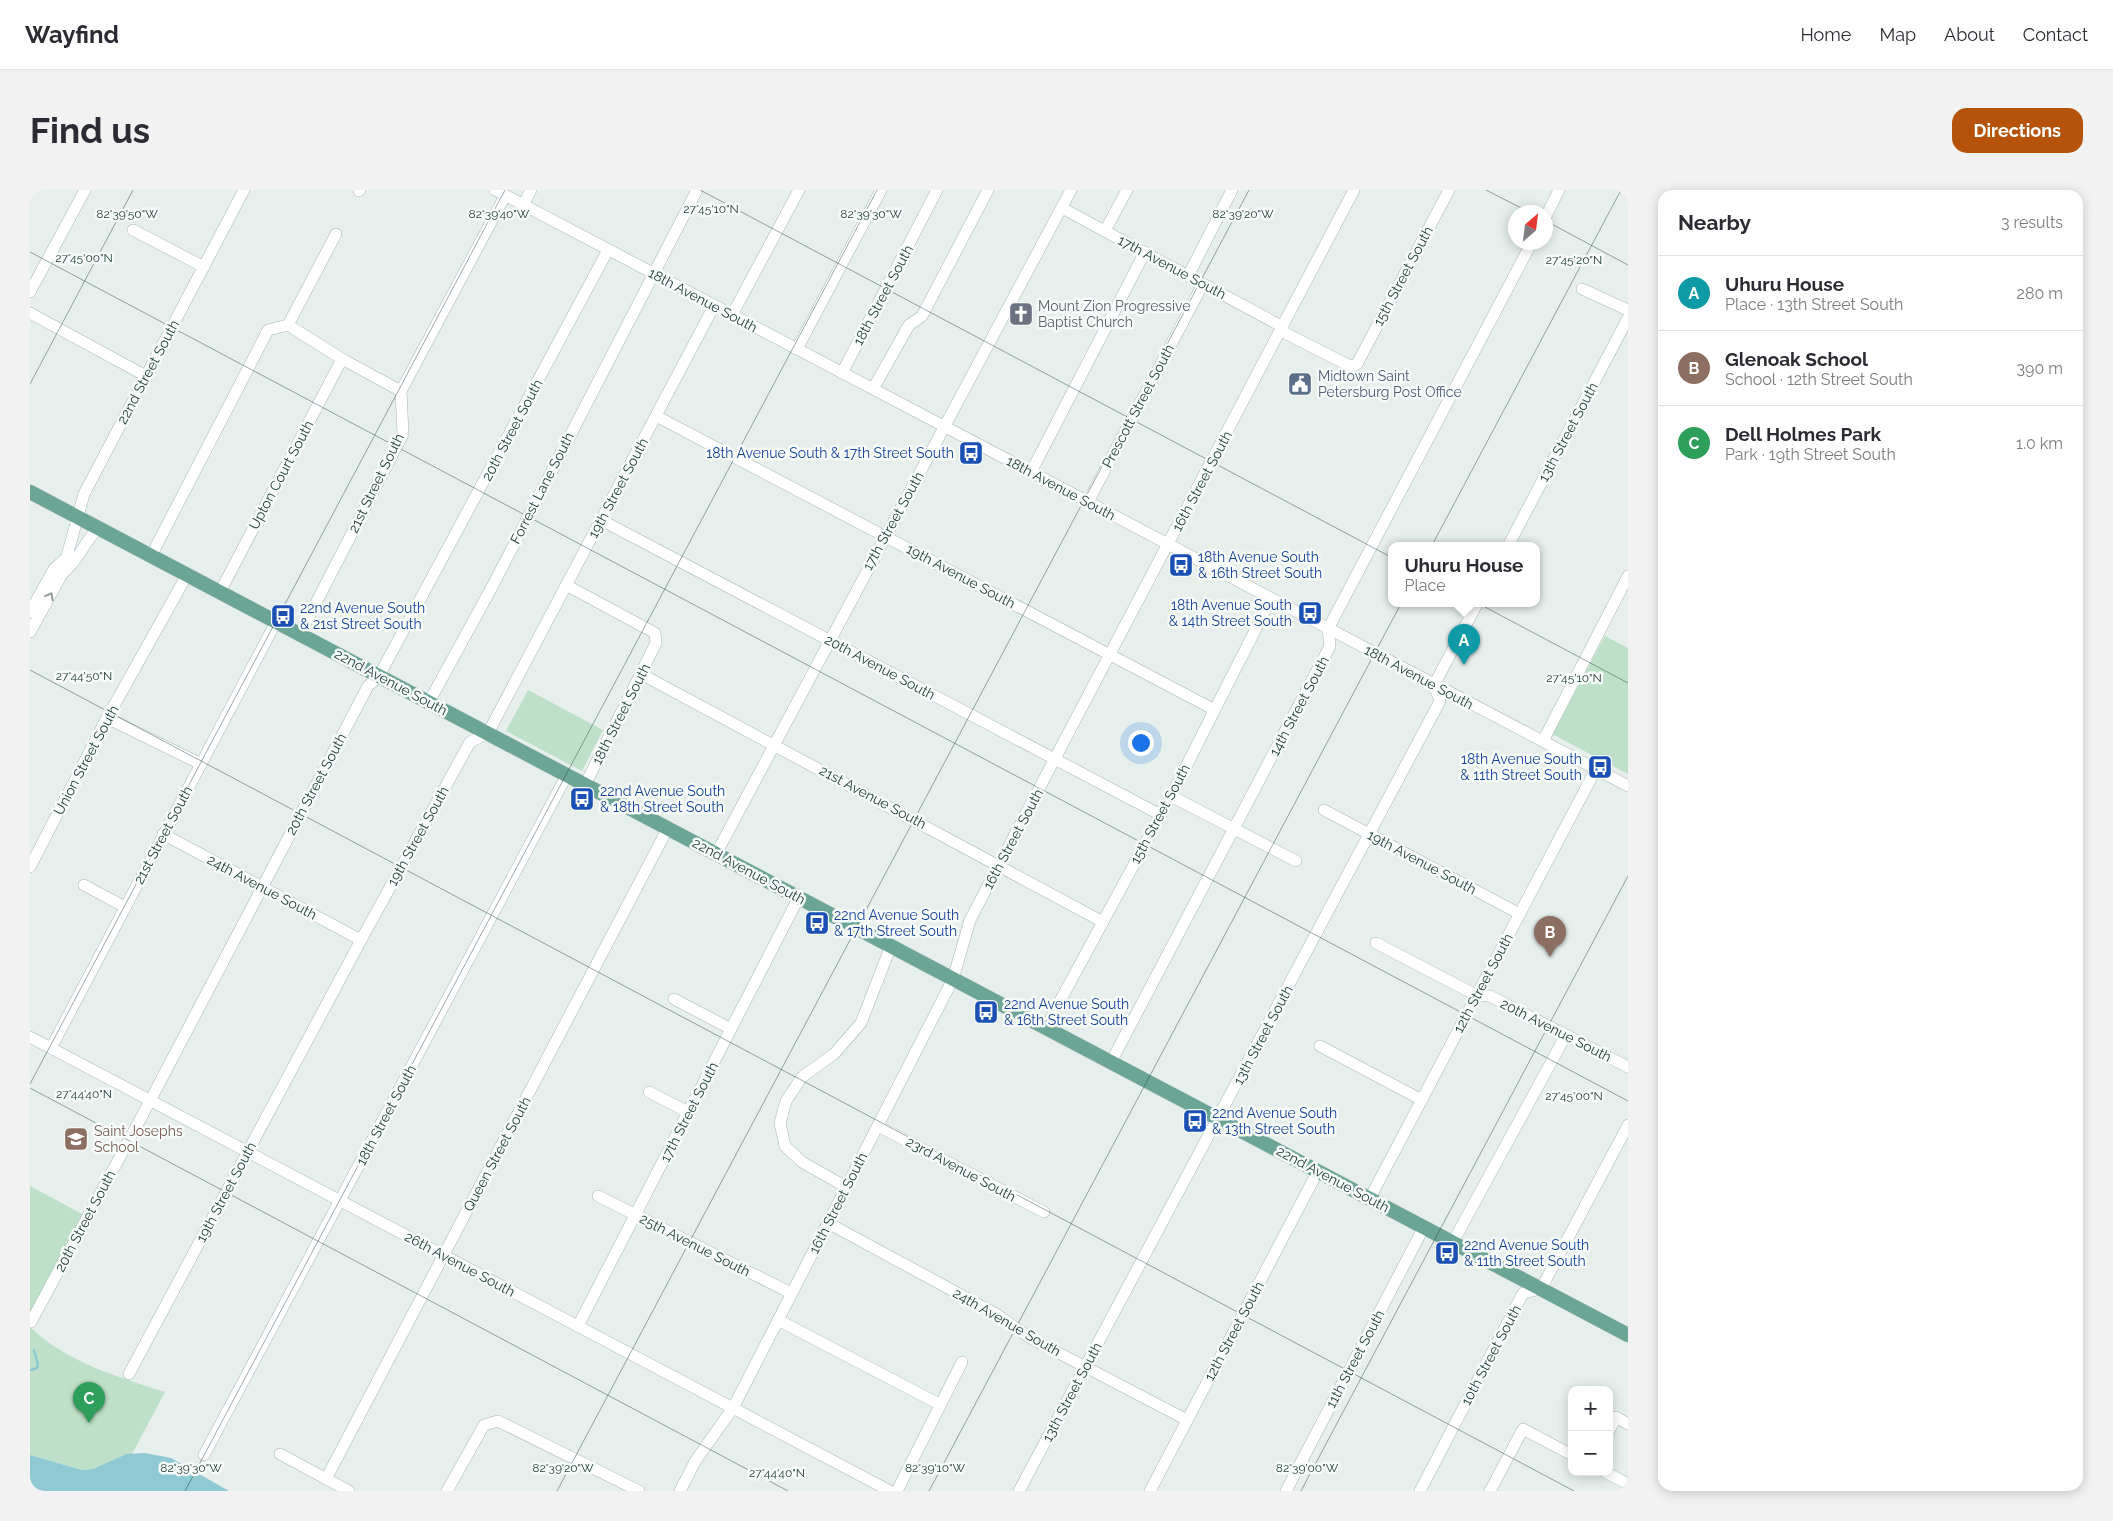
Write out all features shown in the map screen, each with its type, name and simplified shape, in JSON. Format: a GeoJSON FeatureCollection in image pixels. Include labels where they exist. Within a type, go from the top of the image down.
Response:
{"type":"FeatureCollection","features":[{"type":"Feature","properties":{"kind":"main road","name":"22nd Avenue South"},"geometry":{"type":"LineString","coordinates":[[30,492],[1628,1334]]}},
{"type":"Feature","properties":{"kind":"street"},"geometry":{"type":"LineString","coordinates":[[30,292],[84,190]]}},
{"type":"Feature","properties":{"kind":"street","name":"22nd Street South"},"geometry":{"type":"LineString","coordinates":[[30,631],[62,574],[84,494],[244,190]]}},
{"type":"Feature","properties":{"kind":"street","name":"18th Avenue South"},"geometry":{"type":"LineString","coordinates":[[494,190],[1628,786]]}},
{"type":"Feature","properties":{"kind":"street"},"geometry":{"type":"LineString","coordinates":[[523,205],[531,190]]}},
{"type":"Feature","properties":{"kind":"street"},"geometry":{"type":"LineString","coordinates":[[653,273],[697,190]]}},
{"type":"Feature","properties":{"kind":"street"},"geometry":{"type":"LineString","coordinates":[[732,315],[799,190]]}},
{"type":"Feature","properties":{"kind":"street"},"geometry":{"type":"LineString","coordinates":[[797,349],[881,190]]}},
{"type":"Feature","properties":{"kind":"street","name":"18th Street South"},"geometry":{"type":"LineString","coordinates":[[842,373],[938,190]]}},
{"type":"Feature","properties":{"kind":"street"},"geometry":{"type":"LineString","coordinates":[[873,389],[909,325],[922,316],[988,190]]}},
{"type":"Feature","properties":{"kind":"street","name":"17th Street South"},"geometry":{"type":"LineString","coordinates":[[716,854],[884,536],[945,427],[1071,190]]}},
{"type":"Feature","properties":{"kind":"street"},"geometry":{"type":"LineString","coordinates":[[1105,231],[1127,190]]}},
{"type":"Feature","properties":{"kind":"street"},"geometry":{"type":"LineString","coordinates":[[1188,276],[1232,190]]}},
{"type":"Feature","properties":{"kind":"street","name":"16th Street South"},"geometry":{"type":"LineString","coordinates":[[680,1491],[696,1460],[733,1408],[953,978],[970,920],[1354,190]]}},
{"type":"Feature","properties":{"kind":"street","name":"15th Street South"},"geometry":{"type":"LineString","coordinates":[[1358,362],[1448,190]]}},
{"type":"Feature","properties":{"kind":"street"},"geometry":{"type":"LineString","coordinates":[[1552,205],[1559,190]]}},
{"type":"Feature","properties":{"kind":"street"},"geometry":{"type":"LineString","coordinates":[[151,556],[268,330],[288,325],[342,359],[401,391],[505,196]]}},
{"type":"Feature","properties":{"kind":"street","name":"17th Avenue South"},"geometry":{"type":"LineString","coordinates":[[1062,208],[1350,366],[1358,362]]}},
{"type":"Feature","properties":{"kind":"street"},"geometry":{"type":"LineString","coordinates":[[133,230],[204,267]]}},
{"type":"Feature","properties":{"kind":"street"},"geometry":{"type":"LineString","coordinates":[[288,325],[336,234]]}},
{"type":"Feature","properties":{"kind":"street","name":"20th Street South"},"geometry":{"type":"LineString","coordinates":[[31,1322],[150,1101],[368,686],[380,676],[608,250]]}},
{"type":"Feature","properties":{"kind":"street","name":"14th Street South"},"geometry":{"type":"LineString","coordinates":[[1111,1062],[1330,646],[1328,629],[1368,548],[1528,250]]}},
{"type":"Feature","properties":{"kind":"street"},"geometry":{"type":"LineString","coordinates":[[1031,472],[1145,252]]}},
{"type":"Feature","properties":{"kind":"street","name":"Forrest Lane South"},"geometry":{"type":"LineString","coordinates":[[429,702],[492,587],[653,273]]}},
{"type":"Feature","properties":{"kind":"street","name":"Prescott Street South"},"geometry":{"type":"LineString","coordinates":[[1088,502],[1203,284]]}},
{"type":"Feature","properties":{"kind":"street"},"geometry":{"type":"LineString","coordinates":[[1582,288],[1628,310]]}},
{"type":"Feature","properties":{"kind":"street","name":"19th Street South"},"geometry":{"type":"LineString","coordinates":[[129,1374],[360,940],[470,742],[488,733],[714,306]]}},
{"type":"Feature","properties":{"kind":"street"},"geometry":{"type":"LineString","coordinates":[[30,313],[146,376]]}},
{"type":"Feature","properties":{"kind":"street","name":"13th Street South"},"geometry":{"type":"LineString","coordinates":[[1510,542],[1628,318]]}},
{"type":"Feature","properties":{"kind":"street","name":"Upton Court South"},"geometry":{"type":"LineString","coordinates":[[220,592],[342,359]]}},
{"type":"Feature","properties":{"kind":"street","name":"21st Street South"},"geometry":{"type":"LineString","coordinates":[[300,634],[403,434],[401,391]]}},
{"type":"Feature","properties":{"kind":"street","name":"19th Avenue South"},"geometry":{"type":"LineString","coordinates":[[656,416],[1213,709]]}},
{"type":"Feature","properties":{"kind":"street","name":"20th Avenue South"},"geometry":{"type":"LineString","coordinates":[[601,520],[1159,814]]}},
{"type":"Feature","properties":{"kind":"street"},"geometry":{"type":"LineString","coordinates":[[62,574],[74,564],[90,537],[98,528]]}},
{"type":"Feature","properties":{"kind":"street","name":"22nd Street South"},"geometry":{"type":"LineString","coordinates":[[30,612],[54,569],[65,559]]}},
{"type":"Feature","properties":{"kind":"street","name":"Union Street South"},"geometry":{"type":"LineString","coordinates":[[30,867],[108,718],[188,575]]}},
{"type":"Feature","properties":{"kind":"street"},"geometry":{"type":"LineString","coordinates":[[1543,741],[1628,576]]}},
{"type":"Feature","properties":{"kind":"street","name":"18th Street South"},"geometry":{"type":"LineString","coordinates":[[566,586],[655,633],[656,643],[585,785]]}},
{"type":"Feature","properties":{"kind":"street","name":"15th Street South"},"geometry":{"type":"LineString","coordinates":[[1046,1027],[1159,814],[1171,796],[1213,709],[1271,599]]}},
{"type":"Feature","properties":{"kind":"street"},"geometry":{"type":"LineString","coordinates":[[1434,685],[1475,607]]}},
{"type":"Feature","properties":{"kind":"street","name":"21st Street South"},"geometry":{"type":"LineString","coordinates":[[51,1048],[276,622]]}},
{"type":"Feature","properties":{"kind":"street","name":"21st Avenue South"},"geometry":{"type":"LineString","coordinates":[[641,674],[1103,922]]}},
{"type":"Feature","properties":{"kind":"street","name":"13th Street South"},"geometry":{"type":"LineString","coordinates":[[1020,1491],[1440,701],[1434,685]]}},
{"type":"Feature","properties":{"kind":"street"},"geometry":{"type":"LineString","coordinates":[[108,718],[201,764]]}},
{"type":"Feature","properties":{"kind":"street","name":"12th Street South"},"geometry":{"type":"LineString","coordinates":[[1370,1198],[1596,769]]}},
{"type":"Feature","properties":{"kind":"street","name":"18th Street South"},"geometry":{"type":"LineString","coordinates":[[204,1455],[567,775]]}},
{"type":"Feature","properties":{"kind":"street"},"geometry":{"type":"LineString","coordinates":[[1171,796],[1296,861]]}},
{"type":"Feature","properties":{"kind":"street","name":"19th Avenue South"},"geometry":{"type":"LineString","coordinates":[[1324,810],[1520,914]]}},
{"type":"Feature","properties":{"kind":"street","name":"Queen Street South"},"geometry":{"type":"LineString","coordinates":[[326,1479],[668,828]]}},
{"type":"Feature","properties":{"kind":"street","name":"24th Avenue South"},"geometry":{"type":"LineString","coordinates":[[163,834],[360,940]]}},
{"type":"Feature","properties":{"kind":"street"},"geometry":{"type":"LineString","coordinates":[[84,885],[125,907]]}},
{"type":"Feature","properties":{"kind":"street","name":"17th Street South"},"geometry":{"type":"LineString","coordinates":[[578,1326],[799,898]]}},
{"type":"Feature","properties":{"kind":"street","name":"20th Avenue South"},"geometry":{"type":"LineString","coordinates":[[1376,943],[1476,995],[1490,996],[1628,1067]]}},
{"type":"Feature","properties":{"kind":"street"},"geometry":{"type":"LineString","coordinates":[[846,1187],[802,1162],[785,1146],[780,1123],[786,1101],[802,1077],[834,1054],[861,1022],[891,946]]}},
{"type":"Feature","properties":{"kind":"street"},"geometry":{"type":"LineString","coordinates":[[674,998],[731,1030]]}},
{"type":"Feature","properties":{"kind":"street"},"geometry":{"type":"LineString","coordinates":[[1453,1242],[1566,1034]]}},
{"type":"Feature","properties":{"kind":"street","name":"26th Avenue South"},"geometry":{"type":"LineString","coordinates":[[30,1037],[890,1491]]}},
{"type":"Feature","properties":{"kind":"street"},"geometry":{"type":"LineString","coordinates":[[1320,1046],[1422,1100]]}},
{"type":"Feature","properties":{"kind":"street"},"geometry":{"type":"LineString","coordinates":[[649,1092],[688,1112]]}},
{"type":"Feature","properties":{"kind":"street"},"geometry":{"type":"LineString","coordinates":[[1541,1289],[1628,1125]]}},
{"type":"Feature","properties":{"kind":"street","name":"23rd Avenue South"},"geometry":{"type":"LineString","coordinates":[[878,1126],[1044,1212]]}},
{"type":"Feature","properties":{"kind":"street","name":"12th Street South"},"geometry":{"type":"LineString","coordinates":[[1150,1491],[1318,1171]]}},
{"type":"Feature","properties":{"kind":"street","name":"25th Avenue South"},"geometry":{"type":"LineString","coordinates":[[598,1196],[791,1293]]}},
{"type":"Feature","properties":{"kind":"street","name":"24th Avenue South"},"geometry":{"type":"LineString","coordinates":[[828,1223],[996,1314],[1032,1339],[1187,1420]]}},
{"type":"Feature","properties":{"kind":"street","name":"11th Street South"},"geometry":{"type":"LineString","coordinates":[[1286,1491],[1424,1227]]}},
{"type":"Feature","properties":{"kind":"street","name":"10th Street South"},"geometry":{"type":"LineString","coordinates":[[1420,1491],[1524,1293],[1541,1289]]}},
{"type":"Feature","properties":{"kind":"street"},"geometry":{"type":"LineString","coordinates":[[778,1320],[940,1404]]}},
{"type":"Feature","properties":{"kind":"street"},"geometry":{"type":"LineString","coordinates":[[897,1491],[962,1362]]}},
{"type":"Feature","properties":{"kind":"street"},"geometry":{"type":"LineString","coordinates":[[1609,1431],[1616,1417],[1628,1424]]}},
{"type":"Feature","properties":{"kind":"street"},"geometry":{"type":"LineString","coordinates":[[447,1491],[484,1425],[498,1422],[639,1491]]}},
{"type":"Feature","properties":{"kind":"street"},"geometry":{"type":"LineString","coordinates":[[1490,1491],[1523,1429],[1568,1453]]}},
{"type":"Feature","properties":{"kind":"street"},"geometry":{"type":"LineString","coordinates":[[280,1454],[349,1491]]}},
{"type":"Feature","properties":{"kind":"street"},"geometry":{"type":"LineString","coordinates":[[1613,1476],[1628,1484]]}},
{"type":"Feature","properties":{"kind":"green space"},"geometry":{"type":"Polygon","coordinates":[[[1605,636],[1628,648],[1628,774],[1552,734],[1605,636]]]}},
{"type":"Feature","properties":{"kind":"green space"},"geometry":{"type":"Polygon","coordinates":[[[528,690],[603,730],[582,771],[506,731],[528,690]]]}},
{"type":"Feature","properties":{"kind":"green space"},"geometry":{"type":"Polygon","coordinates":[[[30,1186],[84,1215],[30,1315],[30,1186]]]}},
{"type":"Feature","properties":{"kind":"green space"},"geometry":{"type":"Polygon","coordinates":[[[30,1327],[44,1339],[76,1359],[111,1374],[165,1392],[132,1454],[93,1469],[82,1470],[30,1455],[30,1327]]]}},
{"type":"Feature","properties":{"kind":"water"},"geometry":{"type":"Polygon","coordinates":[[[145,1453],[171,1458],[229,1491],[30,1491],[30,1455],[82,1470],[93,1469],[127,1454],[145,1453]]]}},
{"type":"Feature","properties":{"kind":"waterway"},"geometry":{"type":"LineString","coordinates":[[30,1370],[37,1368],[38,1365],[34,1350]]}},
{"type":"Feature","properties":{"kind":"place","name":"Mount Zion Progressive Baptist Church"},"geometry":{"type":"Point","coordinates":[1021,314]}},
{"type":"Feature","properties":{"kind":"place","name":"Midtown Saint Petersburg Post Office"},"geometry":{"type":"Point","coordinates":[1300,384]}},
{"type":"Feature","properties":{"kind":"place","name":"18th Avenue South & 17th Street South"},"geometry":{"type":"Point","coordinates":[971,453]}},
{"type":"Feature","properties":{"kind":"place","name":"18th Avenue South & 16th Street South"},"geometry":{"type":"Point","coordinates":[1181,565]}},
{"type":"Feature","properties":{"kind":"place","name":"18th Avenue South & 14th Street South"},"geometry":{"type":"Point","coordinates":[1310,613]}},
{"type":"Feature","properties":{"kind":"place","name":"22nd Avenue South & 21st Street South"},"geometry":{"type":"Point","coordinates":[283,616]}},
{"type":"Feature","properties":{"kind":"place","name":"Uhuru House"},"geometry":{"type":"Point","coordinates":[1464,665]}},
{"type":"Feature","properties":{"kind":"place","name":"18th Avenue South & 11th Street South"},"geometry":{"type":"Point","coordinates":[1600,767]}},
{"type":"Feature","properties":{"kind":"place","name":"22nd Avenue South & 18th Street South"},"geometry":{"type":"Point","coordinates":[582,799]}},
{"type":"Feature","properties":{"kind":"place","name":"22nd Avenue South & 17th Street South"},"geometry":{"type":"Point","coordinates":[817,923]}},
{"type":"Feature","properties":{"kind":"place","name":"Glenoak School"},"geometry":{"type":"Point","coordinates":[1550,957]}},
{"type":"Feature","properties":{"kind":"place","name":"22nd Avenue South & 16th Street South"},"geometry":{"type":"Point","coordinates":[986,1012]}},
{"type":"Feature","properties":{"kind":"place","name":"22nd Avenue South & 13th Street South"},"geometry":{"type":"Point","coordinates":[1195,1121]}},
{"type":"Feature","properties":{"kind":"place","name":"Saint Josephs School"},"geometry":{"type":"Point","coordinates":[76,1139]}},
{"type":"Feature","properties":{"kind":"place","name":"22nd Avenue South & 11th Street South"},"geometry":{"type":"Point","coordinates":[1447,1253]}},
{"type":"Feature","properties":{"kind":"place","name":"Dell Holmes Park"},"geometry":{"type":"Point","coordinates":[89,1423]}}]}
